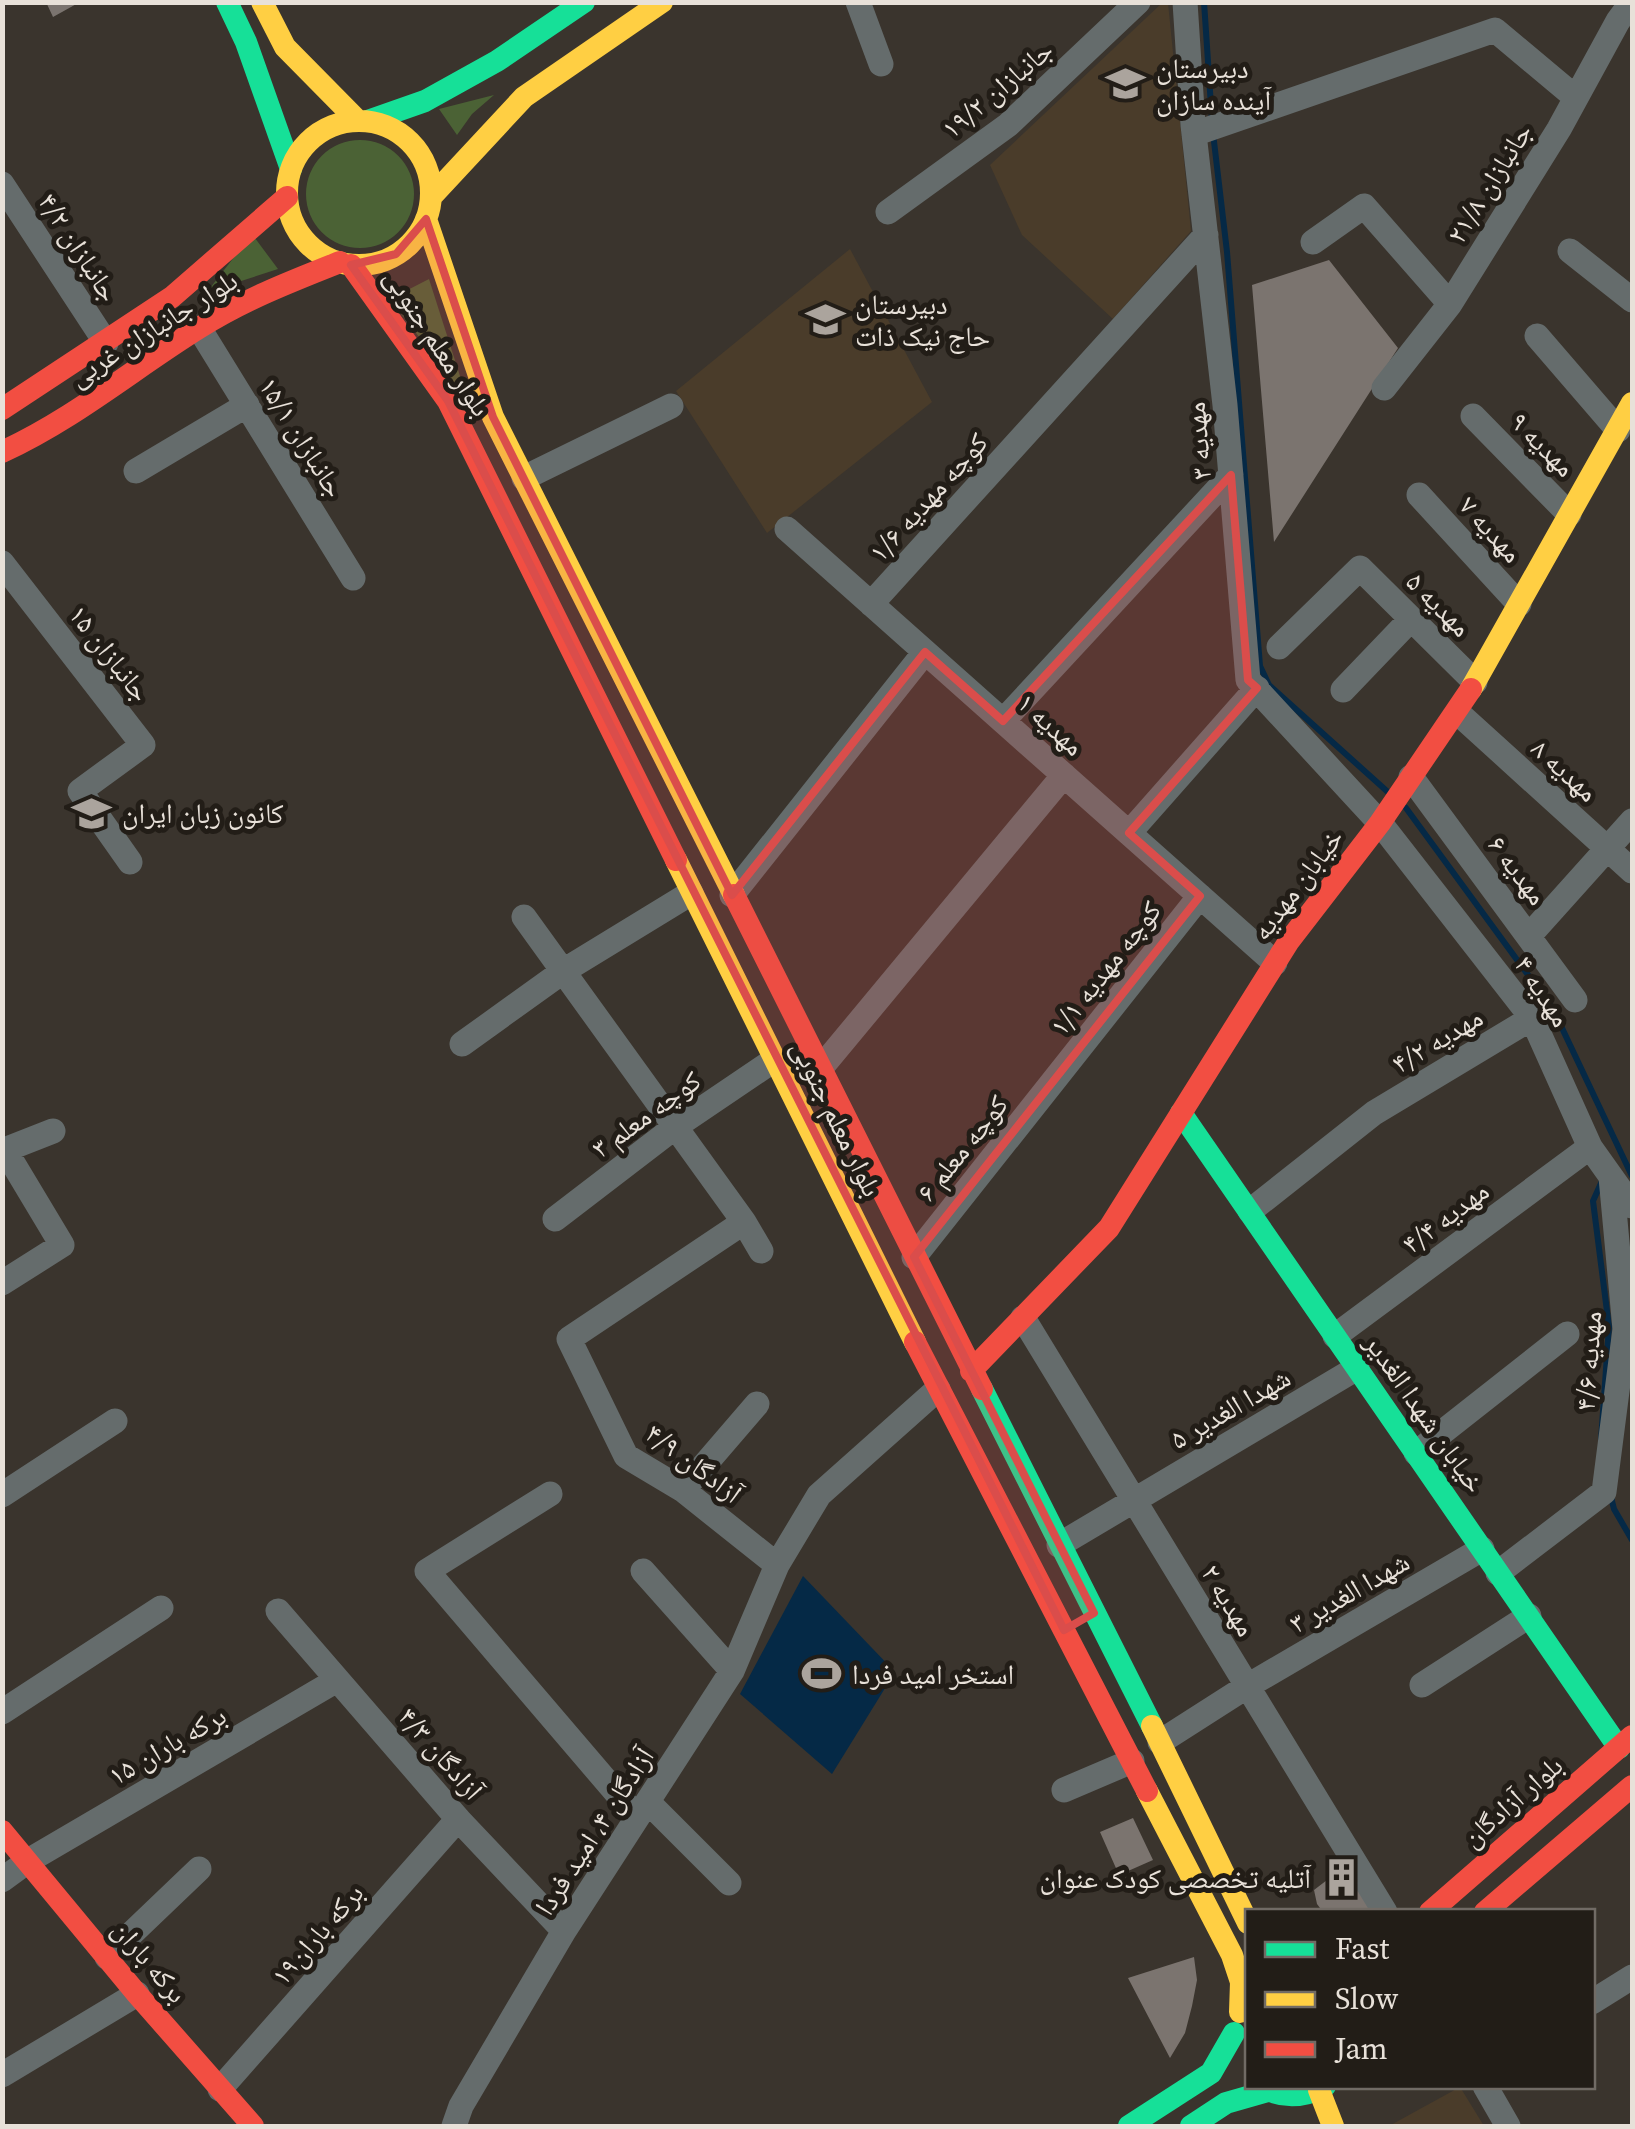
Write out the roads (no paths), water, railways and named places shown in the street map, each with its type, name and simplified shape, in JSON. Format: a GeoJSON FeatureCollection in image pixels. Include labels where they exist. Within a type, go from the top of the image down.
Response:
{"type":"FeatureCollection","features":[{"type":"Feature","properties":{"kind":"main road"},"geometry":{"type":"LineString","coordinates":[[227,2],[246,42],[291,169]]}},
{"type":"Feature","properties":{"kind":"main road"},"geometry":{"type":"LineString","coordinates":[[262,2],[285,47],[363,121],[401,135],[414,147],[424,162],[428,208]]}},
{"type":"Feature","properties":{"kind":"main road"},"geometry":{"type":"LineString","coordinates":[[584,2],[497,60],[424,101],[363,121],[336,125],[317,135],[301,150],[291,169],[287,198],[298,231],[309,245],[345,264],[374,263],[396,254],[414,240],[428,208],[524,97],[662,2]]}},
{"type":"Feature","properties":{"kind":"main road"},"geometry":{"type":"LineString","coordinates":[[497,60],[524,97]]}},
{"type":"Feature","properties":{"kind":"main road","name":"بلوار جانبازان غربی"},"geometry":{"type":"LineString","coordinates":[[2,409],[172,297],[287,198]]}},
{"type":"Feature","properties":{"kind":"main road","name":"بلوار معلم جنوبی"},"geometry":{"type":"LineString","coordinates":[[428,208],[493,417],[1245,1917]]}},
{"type":"Feature","properties":{"kind":"main road","name":"بلوار معلم جنوبی"},"geometry":{"type":"LineString","coordinates":[[345,264],[448,402],[938,1389],[1232,1955],[1241,1982],[1240,2064],[1245,2071]]}},
{"type":"Feature","properties":{"kind":"main road","name":"بلوار جانبازان غربی"},"geometry":{"type":"LineString","coordinates":[[2,452],[105,395],[199,328],[273,288],[345,264]]}},
{"type":"Feature","properties":{"kind":"main road"},"geometry":{"type":"LineString","coordinates":[[172,297],[199,328]]}},
{"type":"Feature","properties":{"kind":"main road","name":"خیابان مهدیه"},"geometry":{"type":"LineString","coordinates":[[971,1371],[1109,1228],[1275,963],[1458,713],[1632,403]]}},
{"type":"Feature","properties":{"kind":"main road","name":"خیابان شهدا الغدیر"},"geometry":{"type":"LineString","coordinates":[[1181,1112],[1528,1616],[1626,1742]]}},
{"type":"Feature","properties":{"kind":"main road"},"geometry":{"type":"LineString","coordinates":[[1064,1630],[1094,1613]]}},
{"type":"Feature","properties":{"kind":"main road","name":"بلوار آزادگان"},"geometry":{"type":"LineString","coordinates":[[1433,1909],[1626,1742]]}},
{"type":"Feature","properties":{"kind":"main road"},"geometry":{"type":"LineString","coordinates":[[1488,1909],[1632,1786]]}},
{"type":"Feature","properties":{"kind":"main road","name":"برکه باران"},"geometry":{"type":"LineString","coordinates":[[2,1831],[137,1994],[254,2126]]}},
{"type":"Feature","properties":{"kind":"main road"},"geometry":{"type":"LineString","coordinates":[[1129,2126],[1210,2073],[1241,2016]]}},
{"type":"Feature","properties":{"kind":"main road"},"geometry":{"type":"LineString","coordinates":[[1191,2126],[1226,2103],[1264,2089],[1282,2096],[1301,2096],[1319,2089]]}},
{"type":"Feature","properties":{"kind":"main road"},"geometry":{"type":"LineString","coordinates":[[1322,2089],[1332,2126]]}},
{"type":"Feature","properties":{"kind":"street"},"geometry":{"type":"LineString","coordinates":[[858,2],[881,64]]}},
{"type":"Feature","properties":{"kind":"street","name":"جانبازان ۱۹/۲"},"geometry":{"type":"LineString","coordinates":[[888,212],[1008,125],[1138,2]]}},
{"type":"Feature","properties":{"kind":"street","name":"مهدیه ۳"},"geometry":{"type":"LineString","coordinates":[[1185,2],[1194,134],[1231,475],[1248,680],[1380,823]]}},
{"type":"Feature","properties":{"kind":"street","name":"جانبازان ۲۱/۸"},"geometry":{"type":"LineString","coordinates":[[1384,388],[1450,304],[1559,129],[1632,2]]}},
{"type":"Feature","properties":{"kind":"street"},"geometry":{"type":"LineString","coordinates":[[1194,134],[1494,30],[1575,97]]}},
{"type":"Feature","properties":{"kind":"street","name":"جانبازان ۴/۲"},"geometry":{"type":"LineString","coordinates":[[2,184],[106,344]]}},
{"type":"Feature","properties":{"kind":"street"},"geometry":{"type":"LineString","coordinates":[[1313,242],[1364,206],[1450,304]]}},
{"type":"Feature","properties":{"kind":"street","name":"کوچه مهدیه ۱/۶"},"geometry":{"type":"LineString","coordinates":[[872,604],[1206,235]]}},
{"type":"Feature","properties":{"kind":"street"},"geometry":{"type":"LineString","coordinates":[[1570,251],[1632,300]]}},
{"type":"Feature","properties":{"kind":"street","name":"جانبازان ۱۵/۱"},"geometry":{"type":"LineString","coordinates":[[199,328],[354,578]]}},
{"type":"Feature","properties":{"kind":"street"},"geometry":{"type":"LineString","coordinates":[[1537,336],[1618,430]]}},
{"type":"Feature","properties":{"kind":"street"},"geometry":{"type":"LineString","coordinates":[[136,471],[247,405]]}},
{"type":"Feature","properties":{"kind":"street"},"geometry":{"type":"LineString","coordinates":[[524,478],[671,406]]}},
{"type":"Feature","properties":{"kind":"street","name":"مهدیه ۹"},"geometry":{"type":"LineString","coordinates":[[1473,416],[1569,514]]}},
{"type":"Feature","properties":{"kind":"street"},"geometry":{"type":"LineString","coordinates":[[1003,721],[1231,475]]}},
{"type":"Feature","properties":{"kind":"street","name":"مهدیه ۷"},"geometry":{"type":"LineString","coordinates":[[1420,495],[1519,604]]}},
{"type":"Feature","properties":{"kind":"street","name":"مهدیه ۱"},"geometry":{"type":"LineString","coordinates":[[787,529],[1275,963]]}},
{"type":"Feature","properties":{"kind":"street","name":"جانبازان ۱۵"},"geometry":{"type":"LineString","coordinates":[[2,562],[143,746],[80,791],[130,862]]}},
{"type":"Feature","properties":{"kind":"street","name":"مهدیه ۵"},"geometry":{"type":"LineString","coordinates":[[1279,647],[1360,568],[1475,682]]}},
{"type":"Feature","properties":{"kind":"street"},"geometry":{"type":"LineString","coordinates":[[1342,690],[1410,619]]}},
{"type":"Feature","properties":{"kind":"street"},"geometry":{"type":"LineString","coordinates":[[732,895],[925,652]]}},
{"type":"Feature","properties":{"kind":"street"},"geometry":{"type":"LineString","coordinates":[[1129,833],[1257,688]]}},
{"type":"Feature","properties":{"kind":"street","name":"مهدیه ۸"},"geometry":{"type":"LineString","coordinates":[[1458,713],[1632,871]]}},
{"type":"Feature","properties":{"kind":"street"},"geometry":{"type":"LineString","coordinates":[[820,1069],[1064,775]]}},
{"type":"Feature","properties":{"kind":"street","name":"مهدیه ۶"},"geometry":{"type":"LineString","coordinates":[[1411,777],[1575,1000]]}},
{"type":"Feature","properties":{"kind":"street"},"geometry":{"type":"LineString","coordinates":[[1529,936],[1632,821]]}},
{"type":"Feature","properties":{"kind":"street","name":"مهدیه ۴"},"geometry":{"type":"LineString","coordinates":[[1380,823],[1532,1018],[1590,1147],[1632,1206]]}},
{"type":"Feature","properties":{"kind":"street"},"geometry":{"type":"LineString","coordinates":[[462,1044],[565,970],[691,892]]}},
{"type":"Feature","properties":{"kind":"street","name":"کوچه مهدیه ۱/۱"},"geometry":{"type":"LineString","coordinates":[[1057,1077],[1200,896]]}},
{"type":"Feature","properties":{"kind":"street"},"geometry":{"type":"LineString","coordinates":[[524,916],[761,1251]]}},
{"type":"Feature","properties":{"kind":"street","name":"مهدیه ۴/۲"},"geometry":{"type":"LineString","coordinates":[[1250,1212],[1374,1113],[1532,1018]]}},
{"type":"Feature","properties":{"kind":"street","name":"کوچه معلم ۳"},"geometry":{"type":"LineString","coordinates":[[554,1219],[675,1127],[774,1060]]}},
{"type":"Feature","properties":{"kind":"street","name":"کوچه معلم ۶"},"geometry":{"type":"LineString","coordinates":[[914,1257],[1057,1077]]}},
{"type":"Feature","properties":{"kind":"street"},"geometry":{"type":"LineString","coordinates":[[2,1283],[62,1245],[4,1151],[53,1131]]}},
{"type":"Feature","properties":{"kind":"street","name":"مهدیه ۴/۴"},"geometry":{"type":"LineString","coordinates":[[1335,1336],[1590,1147]]}},
{"type":"Feature","properties":{"kind":"street","name":"مهدیه ۴/۶"},"geometry":{"type":"LineString","coordinates":[[1498,1572],[1604,1492],[1625,1330],[1610,1174]]}},
{"type":"Feature","properties":{"kind":"street","name":"آزادگان ۴/۹"},"geometry":{"type":"LineString","coordinates":[[744,1222],[570,1338],[626,1456],[682,1490],[777,1565]]}},
{"type":"Feature","properties":{"kind":"street","name":"مهدیه ۲"},"geometry":{"type":"LineString","coordinates":[[1023,1318],[1383,1909]]}},
{"type":"Feature","properties":{"kind":"street"},"geometry":{"type":"LineString","coordinates":[[1416,1453],[1567,1334]]}},
{"type":"Feature","properties":{"kind":"street","name":"شهدا الغدیر ۵"},"geometry":{"type":"LineString","coordinates":[[1059,1545],[1358,1368]]}},
{"type":"Feature","properties":{"kind":"street","name":"آزادگان ۴، امید فردا"},"geometry":{"type":"LineString","coordinates":[[454,2126],[564,1932],[732,1671],[777,1565],[819,1495],[938,1389]]}},
{"type":"Feature","properties":{"kind":"street"},"geometry":{"type":"LineString","coordinates":[[682,1490],[757,1404]]}},
{"type":"Feature","properties":{"kind":"street"},"geometry":{"type":"LineString","coordinates":[[2,1495],[115,1421]]}},
{"type":"Feature","properties":{"kind":"street"},"geometry":{"type":"LineString","coordinates":[[550,1494],[427,1571],[642,1809],[729,1883]]}},
{"type":"Feature","properties":{"kind":"street","name":"شهدا الغدیر ۳"},"geometry":{"type":"LineString","coordinates":[[1160,1742],[1246,1686],[1482,1548]]}},
{"type":"Feature","properties":{"kind":"street"},"geometry":{"type":"LineString","coordinates":[[643,1570],[732,1671]]}},
{"type":"Feature","properties":{"kind":"street"},"geometry":{"type":"LineString","coordinates":[[2,1712],[160,1608]]}},
{"type":"Feature","properties":{"kind":"street","name":"آزادگان ۴/۳"},"geometry":{"type":"LineString","coordinates":[[278,1611],[458,1819],[564,1932]]}},
{"type":"Feature","properties":{"kind":"street"},"geometry":{"type":"LineString","coordinates":[[1422,1685],[1528,1616]]}},
{"type":"Feature","properties":{"kind":"street","name":"برکه باران ۱۵"},"geometry":{"type":"LineString","coordinates":[[2,1880],[337,1680]]}},
{"type":"Feature","properties":{"kind":"street"},"geometry":{"type":"LineString","coordinates":[[1064,1790],[1132,1761]]}},
{"type":"Feature","properties":{"kind":"street","name":"برکه باران۱۹"},"geometry":{"type":"LineString","coordinates":[[220,2089],[458,1819]]}},
{"type":"Feature","properties":{"kind":"street"},"geometry":{"type":"LineString","coordinates":[[107,1957],[198,1868]]}},
{"type":"Feature","properties":{"kind":"street"},"geometry":{"type":"LineString","coordinates":[[1595,2000],[1632,1978]]}},
{"type":"Feature","properties":{"kind":"street"},"geometry":{"type":"LineString","coordinates":[[2,2074],[137,1994]]}},
{"type":"Feature","properties":{"kind":"street"},"geometry":{"type":"LineString","coordinates":[[1487,2089],[1508,2126]]}},
{"type":"Feature","properties":{"kind":"water","name":"استخر امید فردا"},"geometry":{"type":"Polygon","coordinates":[[[803,1576],[895,1672],[832,1774],[740,1694],[803,1576]]]}},
{"type":"Feature","properties":{"kind":"waterway"},"geometry":{"type":"LineString","coordinates":[[1204,2],[1212,121]]}},
{"type":"Feature","properties":{"kind":"waterway"},"geometry":{"type":"LineString","coordinates":[[1213,133],[1227,252],[1260,666],[1269,685],[1389,793]]}},
{"type":"Feature","properties":{"kind":"waterway"},"geometry":{"type":"LineString","coordinates":[[1406,808],[1553,1009],[1632,1176]]}},
{"type":"Feature","properties":{"kind":"waterway"},"geometry":{"type":"LineString","coordinates":[[1601,1440],[1609,1327],[1593,1201],[1602,1181]]}},
{"type":"Feature","properties":{"kind":"waterway"},"geometry":{"type":"LineString","coordinates":[[1611,1497],[1632,1540]]}},
{"type":"Feature","properties":{"kind":"place","name":"دبیرستان آینده سازان"},"geometry":{"type":"Point","coordinates":[1126,84]}},
{"type":"Feature","properties":{"kind":"place","name":"دبیرستان حاج نیک ذات"},"geometry":{"type":"Point","coordinates":[825,320]}},
{"type":"Feature","properties":{"kind":"place","name":"کانون زبان ایران"},"geometry":{"type":"Point","coordinates":[92,813]}},
{"type":"Feature","properties":{"kind":"place","name":"استخر امید فردا"},"geometry":{"type":"Point","coordinates":[822,1674]}},
{"type":"Feature","properties":{"kind":"place","name":"آتلیه تخصصی کودک عنوان"},"geometry":{"type":"Point","coordinates":[1341,1878]}}]}
